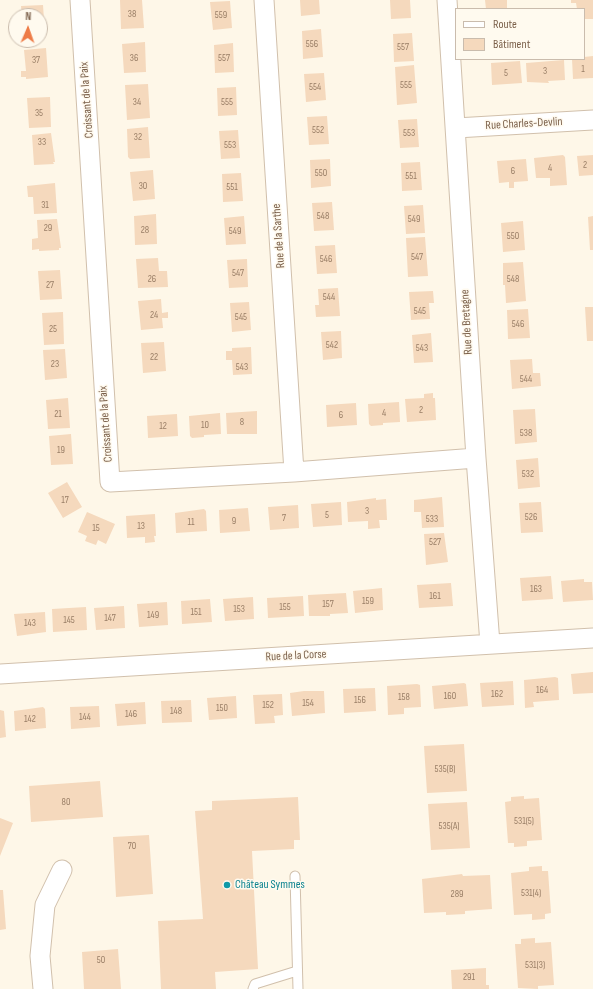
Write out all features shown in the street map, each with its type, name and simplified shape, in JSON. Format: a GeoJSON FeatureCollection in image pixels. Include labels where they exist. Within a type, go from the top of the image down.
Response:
{"type":"FeatureCollection","features":[{"type":"Feature","properties":{"kind":"street","name":"Croissant de la Paix"},"geometry":{"type":"LineString","coordinates":[[80,0],[110,482],[294,472],[476,458]]}},
{"type":"Feature","properties":{"kind":"street","name":"Rue de la Sarthe"},"geometry":{"type":"LineString","coordinates":[[264,0],[294,472]]}},
{"type":"Feature","properties":{"kind":"street","name":"Rue de Bretagne"},"geometry":{"type":"LineString","coordinates":[[447,0],[476,458],[490,644]]}},
{"type":"Feature","properties":{"kind":"street","name":"Rue Charles-Devlin"},"geometry":{"type":"LineString","coordinates":[[456,128],[593,120]]}},
{"type":"Feature","properties":{"kind":"street","name":"Rue de la Corse"},"geometry":{"type":"LineString","coordinates":[[0,674],[593,638]]}},
{"type":"Feature","properties":{"kind":"street"},"geometry":{"type":"LineString","coordinates":[[43,989],[40,956],[45,905],[62,870]]}},
{"type":"Feature","properties":{"kind":"lane"},"geometry":{"type":"LineString","coordinates":[[296,876],[298,989]]}},
{"type":"Feature","properties":{"kind":"lane"},"geometry":{"type":"LineString","coordinates":[[253,989],[255,984],[297,971]]}},
{"type":"Feature","properties":{"kind":"building"},"geometry":{"type":"Polygon","coordinates":[[[120,0],[142,0],[144,28],[121,29],[120,0]]]}},
{"type":"Feature","properties":{"kind":"building"},"geometry":{"type":"Polygon","coordinates":[[[300,0],[319,0],[320,14],[301,16],[300,0]]]}},
{"type":"Feature","properties":{"kind":"building"},"geometry":{"type":"Polygon","coordinates":[[[390,0],[410,0],[411,18],[391,19],[390,0]]]}},
{"type":"Feature","properties":{"kind":"building"},"geometry":{"type":"Polygon","coordinates":[[[485,0],[507,0],[507,8],[486,8],[485,0]]]}},
{"type":"Feature","properties":{"kind":"building"},"geometry":{"type":"Polygon","coordinates":[[[571,0],[593,0],[593,19],[585,19],[585,8],[577,8],[576,3],[571,3],[571,0]]]}},
{"type":"Feature","properties":{"kind":"building"},"geometry":{"type":"Polygon","coordinates":[[[230,1],[232,28],[213,30],[210,2],[230,1]]]}},
{"type":"Feature","properties":{"kind":"building"},"geometry":{"type":"Polygon","coordinates":[[[43,5],[43,8],[21,8],[21,6],[43,5]]]}},
{"type":"Feature","properties":{"kind":"building"},"geometry":{"type":"Polygon","coordinates":[[[321,29],[323,57],[303,59],[302,31],[321,29]]]}},
{"type":"Feature","properties":{"kind":"building"},"geometry":{"type":"Polygon","coordinates":[[[412,33],[414,61],[394,62],[393,34],[412,33]]]}},
{"type":"Feature","properties":{"kind":"building"},"geometry":{"type":"Polygon","coordinates":[[[145,42],[146,72],[124,73],[122,44],[145,42]]]}},
{"type":"Feature","properties":{"kind":"building"},"geometry":{"type":"Polygon","coordinates":[[[233,43],[234,72],[215,73],[214,45],[233,43]]]}},
{"type":"Feature","properties":{"kind":"building"},"geometry":{"type":"Polygon","coordinates":[[[46,48],[48,77],[26,79],[26,77],[21,77],[21,71],[26,71],[24,50],[46,48]]]}},
{"type":"Feature","properties":{"kind":"building"},"geometry":{"type":"Polygon","coordinates":[[[593,56],[593,78],[573,79],[572,60],[585,60],[585,57],[593,56]]]}},
{"type":"Feature","properties":{"kind":"building"},"geometry":{"type":"Polygon","coordinates":[[[564,60],[565,80],[548,81],[549,83],[527,82],[526,63],[564,60]]]}},
{"type":"Feature","properties":{"kind":"building"},"geometry":{"type":"Polygon","coordinates":[[[520,61],[522,83],[492,85],[491,63],[520,61]]]}},
{"type":"Feature","properties":{"kind":"building"},"geometry":{"type":"Polygon","coordinates":[[[414,65],[417,103],[397,105],[395,67],[414,65]]]}},
{"type":"Feature","properties":{"kind":"building"},"geometry":{"type":"Polygon","coordinates":[[[324,73],[326,100],[306,102],[304,74],[324,73]]]}},
{"type":"Feature","properties":{"kind":"building"},"geometry":{"type":"Polygon","coordinates":[[[148,84],[150,118],[127,120],[125,85],[148,84]]]}},
{"type":"Feature","properties":{"kind":"building"},"geometry":{"type":"Polygon","coordinates":[[[236,87],[237,115],[218,116],[217,88],[236,87]]]}},
{"type":"Feature","properties":{"kind":"building"},"geometry":{"type":"Polygon","coordinates":[[[50,97],[51,127],[29,128],[27,98],[50,97]]]}},
{"type":"Feature","properties":{"kind":"building"},"geometry":{"type":"Polygon","coordinates":[[[327,116],[329,144],[309,145],[307,117],[327,116]]]}},
{"type":"Feature","properties":{"kind":"building"},"geometry":{"type":"Polygon","coordinates":[[[417,119],[419,147],[400,148],[398,120],[417,119]]]}},
{"type":"Feature","properties":{"kind":"building"},"geometry":{"type":"Polygon","coordinates":[[[148,127],[150,158],[130,159],[128,157],[127,129],[148,127]]]}},
{"type":"Feature","properties":{"kind":"building"},"geometry":{"type":"Polygon","coordinates":[[[238,130],[240,158],[221,159],[219,131],[238,130]]]}},
{"type":"Feature","properties":{"kind":"building"},"geometry":{"type":"Polygon","coordinates":[[[51,133],[54,164],[34,165],[32,135],[51,133]]]}},
{"type":"Feature","properties":{"kind":"building"},"geometry":{"type":"Polygon","coordinates":[[[563,155],[565,157],[567,185],[550,186],[550,178],[536,178],[534,158],[563,155]]]}},
{"type":"Feature","properties":{"kind":"building"},"geometry":{"type":"Polygon","coordinates":[[[593,155],[593,175],[579,176],[577,156],[593,155]]]}},
{"type":"Feature","properties":{"kind":"building"},"geometry":{"type":"Polygon","coordinates":[[[330,159],[331,186],[311,188],[310,160],[330,159]]]}},
{"type":"Feature","properties":{"kind":"building"},"geometry":{"type":"Polygon","coordinates":[[[526,159],[528,181],[514,182],[514,188],[509,188],[509,182],[499,183],[497,161],[526,159]]]}},
{"type":"Feature","properties":{"kind":"building"},"geometry":{"type":"Polygon","coordinates":[[[420,162],[422,190],[402,191],[401,163],[420,162]]]}},
{"type":"Feature","properties":{"kind":"building"},"geometry":{"type":"Polygon","coordinates":[[[153,170],[155,199],[133,201],[130,172],[153,170]]]}},
{"type":"Feature","properties":{"kind":"building"},"geometry":{"type":"Polygon","coordinates":[[[241,173],[243,201],[223,202],[222,174],[241,173]]]}},
{"type":"Feature","properties":{"kind":"building"},"geometry":{"type":"Polygon","coordinates":[[[55,183],[57,213],[34,214],[33,197],[28,197],[27,186],[55,183]]]}},
{"type":"Feature","properties":{"kind":"building"},"geometry":{"type":"Polygon","coordinates":[[[332,202],[334,230],[314,231],[312,203],[332,202]]]}},
{"type":"Feature","properties":{"kind":"building"},"geometry":{"type":"Polygon","coordinates":[[[423,205],[425,233],[406,234],[404,206],[423,205]]]}},
{"type":"Feature","properties":{"kind":"building"},"geometry":{"type":"Polygon","coordinates":[[[156,214],[157,244],[135,245],[134,216],[156,214]]]}},
{"type":"Feature","properties":{"kind":"building"},"geometry":{"type":"Polygon","coordinates":[[[244,216],[246,244],[226,245],[224,218],[244,216]]]}},
{"type":"Feature","properties":{"kind":"building"},"geometry":{"type":"Polygon","coordinates":[[[593,216],[593,250],[590,250],[588,217],[593,216]]]}},
{"type":"Feature","properties":{"kind":"building"},"geometry":{"type":"Polygon","coordinates":[[[57,219],[61,248],[59,248],[59,250],[32,250],[32,239],[38,238],[37,220],[57,219]]]}},
{"type":"Feature","properties":{"kind":"building"},"geometry":{"type":"Polygon","coordinates":[[[523,221],[525,250],[503,252],[501,223],[523,221]]]}},
{"type":"Feature","properties":{"kind":"building"},"geometry":{"type":"Polygon","coordinates":[[[425,237],[428,276],[408,277],[406,238],[425,237]]]}},
{"type":"Feature","properties":{"kind":"building"},"geometry":{"type":"Polygon","coordinates":[[[335,245],[337,273],[317,274],[315,246],[335,245]]]}},
{"type":"Feature","properties":{"kind":"building"},"geometry":{"type":"Polygon","coordinates":[[[158,258],[159,271],[167,271],[168,287],[138,288],[136,259],[158,258]]]}},
{"type":"Feature","properties":{"kind":"building"},"geometry":{"type":"Polygon","coordinates":[[[247,259],[248,287],[229,288],[227,260],[247,259]]]}},
{"type":"Feature","properties":{"kind":"building"},"geometry":{"type":"Polygon","coordinates":[[[523,262],[526,301],[506,303],[505,285],[503,285],[503,263],[523,262]]]}},
{"type":"Feature","properties":{"kind":"building"},"geometry":{"type":"Polygon","coordinates":[[[60,270],[62,299],[40,300],[38,271],[60,270]]]}},
{"type":"Feature","properties":{"kind":"building"},"geometry":{"type":"Polygon","coordinates":[[[338,288],[340,316],[316,317],[315,305],[319,305],[318,289],[338,288]]]}},
{"type":"Feature","properties":{"kind":"building"},"geometry":{"type":"Polygon","coordinates":[[[433,291],[434,303],[429,303],[430,319],[411,320],[409,292],[433,291]]]}},
{"type":"Feature","properties":{"kind":"building"},"geometry":{"type":"Polygon","coordinates":[[[161,299],[162,313],[168,312],[168,318],[162,318],[163,328],[141,330],[138,301],[161,299]]]}},
{"type":"Feature","properties":{"kind":"building"},"geometry":{"type":"Polygon","coordinates":[[[249,302],[251,330],[232,332],[230,303],[249,302]]]}},
{"type":"Feature","properties":{"kind":"building"},"geometry":{"type":"Polygon","coordinates":[[[585,307],[593,307],[593,341],[587,341],[585,307]]]}},
{"type":"Feature","properties":{"kind":"building"},"geometry":{"type":"Polygon","coordinates":[[[528,309],[530,338],[508,339],[507,310],[528,309]]]}},
{"type":"Feature","properties":{"kind":"building"},"geometry":{"type":"Polygon","coordinates":[[[63,312],[64,344],[44,345],[42,313],[63,312]]]}},
{"type":"Feature","properties":{"kind":"building"},"geometry":{"type":"Polygon","coordinates":[[[341,331],[342,358],[323,360],[321,332],[341,331]]]}},
{"type":"Feature","properties":{"kind":"building"},"geometry":{"type":"Polygon","coordinates":[[[431,333],[433,362],[414,363],[412,335],[431,333]]]}},
{"type":"Feature","properties":{"kind":"building"},"geometry":{"type":"Polygon","coordinates":[[[164,342],[166,371],[143,373],[141,343],[164,342]]]}},
{"type":"Feature","properties":{"kind":"building"},"geometry":{"type":"Polygon","coordinates":[[[251,347],[252,374],[233,375],[232,360],[226,360],[226,351],[232,351],[232,348],[251,347]]]}},
{"type":"Feature","properties":{"kind":"building"},"geometry":{"type":"Polygon","coordinates":[[[65,349],[67,378],[45,380],[43,350],[65,349]]]}},
{"type":"Feature","properties":{"kind":"building"},"geometry":{"type":"Polygon","coordinates":[[[532,359],[533,373],[540,373],[541,386],[512,389],[510,360],[532,359]]]}},
{"type":"Feature","properties":{"kind":"building"},"geometry":{"type":"Polygon","coordinates":[[[433,393],[433,398],[435,398],[436,420],[407,422],[405,399],[424,398],[424,394],[433,393]]]}},
{"type":"Feature","properties":{"kind":"building"},"geometry":{"type":"Polygon","coordinates":[[[68,398],[70,428],[48,429],[46,400],[68,398]]]}},
{"type":"Feature","properties":{"kind":"building"},"geometry":{"type":"Polygon","coordinates":[[[399,402],[400,422],[383,423],[383,425],[371,426],[369,424],[368,404],[399,402]]]}},
{"type":"Feature","properties":{"kind":"building"},"geometry":{"type":"Polygon","coordinates":[[[356,403],[357,425],[327,427],[326,405],[356,403]]]}},
{"type":"Feature","properties":{"kind":"building"},"geometry":{"type":"Polygon","coordinates":[[[535,409],[537,442],[515,444],[513,410],[535,409]]]}},
{"type":"Feature","properties":{"kind":"building"},"geometry":{"type":"Polygon","coordinates":[[[257,411],[257,434],[227,434],[226,413],[257,411]]]}},
{"type":"Feature","properties":{"kind":"building"},"geometry":{"type":"Polygon","coordinates":[[[220,413],[221,434],[204,435],[204,437],[192,438],[190,436],[189,416],[220,413]]]}},
{"type":"Feature","properties":{"kind":"building"},"geometry":{"type":"Polygon","coordinates":[[[177,414],[178,436],[148,438],[147,416],[177,414]]]}},
{"type":"Feature","properties":{"kind":"building"},"geometry":{"type":"Polygon","coordinates":[[[71,434],[73,464],[51,465],[49,436],[71,434]]]}},
{"type":"Feature","properties":{"kind":"building"},"geometry":{"type":"Polygon","coordinates":[[[538,458],[540,487],[518,489],[516,460],[538,458]]]}},
{"type":"Feature","properties":{"kind":"building"},"geometry":{"type":"Polygon","coordinates":[[[67,482],[82,507],[63,518],[48,493],[67,482]]]}},
{"type":"Feature","properties":{"kind":"building"},"geometry":{"type":"Polygon","coordinates":[[[442,497],[444,527],[422,528],[421,512],[414,512],[414,500],[442,497]]]}},
{"type":"Feature","properties":{"kind":"building"},"geometry":{"type":"Polygon","coordinates":[[[376,498],[376,500],[386,499],[387,520],[379,520],[380,528],[368,529],[368,521],[348,522],[347,502],[376,498]]]}},
{"type":"Feature","properties":{"kind":"building"},"geometry":{"type":"Polygon","coordinates":[[[341,502],[342,525],[313,527],[311,504],[341,502]]]}},
{"type":"Feature","properties":{"kind":"building"},"geometry":{"type":"Polygon","coordinates":[[[541,502],[543,532],[521,533],[519,503],[541,502]]]}},
{"type":"Feature","properties":{"kind":"building"},"geometry":{"type":"Polygon","coordinates":[[[298,505],[299,528],[270,530],[268,507],[298,505]]]}},
{"type":"Feature","properties":{"kind":"building"},"geometry":{"type":"Polygon","coordinates":[[[248,508],[250,531],[220,533],[219,510],[248,508]]]}},
{"type":"Feature","properties":{"kind":"building"},"geometry":{"type":"Polygon","coordinates":[[[204,509],[206,511],[207,531],[176,533],[175,513],[204,509]]]}},
{"type":"Feature","properties":{"kind":"building"},"geometry":{"type":"Polygon","coordinates":[[[87,512],[115,524],[106,544],[98,540],[96,545],[85,541],[87,536],[78,532],[87,512]]]}},
{"type":"Feature","properties":{"kind":"building"},"geometry":{"type":"Polygon","coordinates":[[[155,514],[155,542],[145,543],[145,537],[127,538],[126,516],[155,514]]]}},
{"type":"Feature","properties":{"kind":"building"},"geometry":{"type":"Polygon","coordinates":[[[444,533],[448,562],[426,565],[424,534],[444,533]]]}},
{"type":"Feature","properties":{"kind":"building"},"geometry":{"type":"Polygon","coordinates":[[[551,576],[553,599],[522,601],[520,578],[551,576]]]}},
{"type":"Feature","properties":{"kind":"building"},"geometry":{"type":"Polygon","coordinates":[[[584,579],[584,582],[592,582],[593,600],[563,602],[561,581],[584,579]]]}},
{"type":"Feature","properties":{"kind":"building"},"geometry":{"type":"Polygon","coordinates":[[[451,583],[453,606],[419,608],[417,585],[451,583]]]}},
{"type":"Feature","properties":{"kind":"building"},"geometry":{"type":"Polygon","coordinates":[[[382,588],[383,610],[355,613],[353,591],[382,588]]]}},
{"type":"Feature","properties":{"kind":"building"},"geometry":{"type":"Polygon","coordinates":[[[346,593],[348,613],[330,614],[330,616],[309,616],[308,595],[346,593]]]}},
{"type":"Feature","properties":{"kind":"building"},"geometry":{"type":"Polygon","coordinates":[[[303,596],[304,616],[268,618],[267,598],[303,596]]]}},
{"type":"Feature","properties":{"kind":"building"},"geometry":{"type":"Polygon","coordinates":[[[253,597],[254,619],[225,621],[223,599],[253,597]]]}},
{"type":"Feature","properties":{"kind":"building"},"geometry":{"type":"Polygon","coordinates":[[[210,599],[212,622],[182,624],[181,601],[210,599]]]}},
{"type":"Feature","properties":{"kind":"building"},"geometry":{"type":"Polygon","coordinates":[[[167,602],[168,625],[139,627],[137,604],[167,602]]]}},
{"type":"Feature","properties":{"kind":"building"},"geometry":{"type":"Polygon","coordinates":[[[124,606],[125,628],[96,630],[94,608],[124,606]]]}},
{"type":"Feature","properties":{"kind":"building"},"geometry":{"type":"Polygon","coordinates":[[[86,607],[87,630],[53,632],[52,609],[86,607]]]}},
{"type":"Feature","properties":{"kind":"building"},"geometry":{"type":"Polygon","coordinates":[[[45,612],[46,632],[17,636],[14,614],[45,612]]]}},
{"type":"Feature","properties":{"kind":"building"},"geometry":{"type":"Polygon","coordinates":[[[593,672],[593,693],[573,694],[571,674],[593,672]]]}},
{"type":"Feature","properties":{"kind":"building"},"geometry":{"type":"Polygon","coordinates":[[[558,678],[559,700],[533,702],[534,707],[525,708],[524,680],[558,678]]]}},
{"type":"Feature","properties":{"kind":"building"},"geometry":{"type":"Polygon","coordinates":[[[513,681],[514,705],[482,707],[480,683],[513,681]]]}},
{"type":"Feature","properties":{"kind":"building"},"geometry":{"type":"Polygon","coordinates":[[[466,684],[468,706],[434,709],[432,686],[466,684]]]}},
{"type":"Feature","properties":{"kind":"building"},"geometry":{"type":"Polygon","coordinates":[[[420,685],[421,707],[404,708],[404,714],[388,715],[387,686],[420,685]]]}},
{"type":"Feature","properties":{"kind":"building"},"geometry":{"type":"Polygon","coordinates":[[[375,688],[376,711],[344,713],[343,689],[375,688]]]}},
{"type":"Feature","properties":{"kind":"building"},"geometry":{"type":"Polygon","coordinates":[[[324,691],[325,713],[292,716],[290,693],[324,691]]]}},
{"type":"Feature","properties":{"kind":"building"},"geometry":{"type":"Polygon","coordinates":[[[282,694],[283,715],[274,716],[275,723],[255,724],[253,695],[282,694]]]}},
{"type":"Feature","properties":{"kind":"building"},"geometry":{"type":"Polygon","coordinates":[[[236,696],[237,718],[209,720],[207,698],[236,696]]]}},
{"type":"Feature","properties":{"kind":"building"},"geometry":{"type":"Polygon","coordinates":[[[191,700],[192,722],[162,723],[161,701],[191,700]]]}},
{"type":"Feature","properties":{"kind":"building"},"geometry":{"type":"Polygon","coordinates":[[[145,702],[146,724],[117,726],[115,704],[145,702]]]}},
{"type":"Feature","properties":{"kind":"building"},"geometry":{"type":"Polygon","coordinates":[[[99,706],[100,727],[71,729],[70,707],[99,706]]]}},
{"type":"Feature","properties":{"kind":"building"},"geometry":{"type":"Polygon","coordinates":[[[43,707],[45,709],[46,728],[15,731],[14,711],[43,707]]]}},
{"type":"Feature","properties":{"kind":"building"},"geometry":{"type":"Polygon","coordinates":[[[0,710],[4,711],[6,737],[0,738],[0,710]]]}},
{"type":"Feature","properties":{"kind":"building"},"geometry":{"type":"Polygon","coordinates":[[[464,744],[467,791],[427,793],[424,746],[464,744]]]}},
{"type":"Feature","properties":{"kind":"building"},"geometry":{"type":"Polygon","coordinates":[[[100,781],[103,817],[31,822],[29,786],[100,781]]]}},
{"type":"Feature","properties":{"kind":"building"},"geometry":{"type":"Polygon","coordinates":[[[524,796],[524,799],[539,798],[542,840],[527,841],[527,846],[514,847],[514,843],[508,843],[505,802],[511,801],[511,797],[524,796]]]}},
{"type":"Feature","properties":{"kind":"building","name":"Château Symmes"},"geometry":{"type":"Polygon","coordinates":[[[298,797],[300,840],[294,840],[294,849],[252,851],[258,969],[215,972],[216,989],[161,989],[158,921],[203,919],[195,811],[212,810],[212,801],[298,797]]]}},
{"type":"Feature","properties":{"kind":"building"},"geometry":{"type":"Polygon","coordinates":[[[467,802],[470,848],[431,850],[428,804],[467,802]]]}},
{"type":"Feature","properties":{"kind":"building"},"geometry":{"type":"Polygon","coordinates":[[[0,818],[13,823],[0,856],[0,818]]]}},
{"type":"Feature","properties":{"kind":"building"},"geometry":{"type":"Polygon","coordinates":[[[149,835],[153,894],[116,897],[113,837],[149,835]]]}},
{"type":"Feature","properties":{"kind":"building"},"geometry":{"type":"Polygon","coordinates":[[[542,866],[542,871],[548,871],[551,913],[545,914],[545,919],[532,920],[532,914],[514,915],[511,873],[529,871],[529,867],[542,866]]]}},
{"type":"Feature","properties":{"kind":"building"},"geometry":{"type":"Polygon","coordinates":[[[462,874],[463,876],[490,875],[492,909],[465,911],[465,914],[446,915],[446,912],[424,913],[422,879],[462,874]]]}},
{"type":"Feature","properties":{"kind":"building"},"geometry":{"type":"Polygon","coordinates":[[[0,890],[3,890],[6,929],[0,930],[0,890]]]}},
{"type":"Feature","properties":{"kind":"building"},"geometry":{"type":"Polygon","coordinates":[[[535,938],[535,943],[551,942],[554,985],[538,986],[538,989],[518,988],[515,944],[521,944],[521,939],[535,938]]]}},
{"type":"Feature","properties":{"kind":"building"},"geometry":{"type":"Polygon","coordinates":[[[118,949],[121,989],[84,989],[82,952],[118,949]]]}},
{"type":"Feature","properties":{"kind":"building"},"geometry":{"type":"Polygon","coordinates":[[[486,968],[486,985],[489,985],[489,989],[452,989],[451,970],[486,968]]]}},
{"type":"Feature","properties":{"kind":"place","name":"Château Symmes"},"geometry":{"type":"Point","coordinates":[227,885]}}]}
